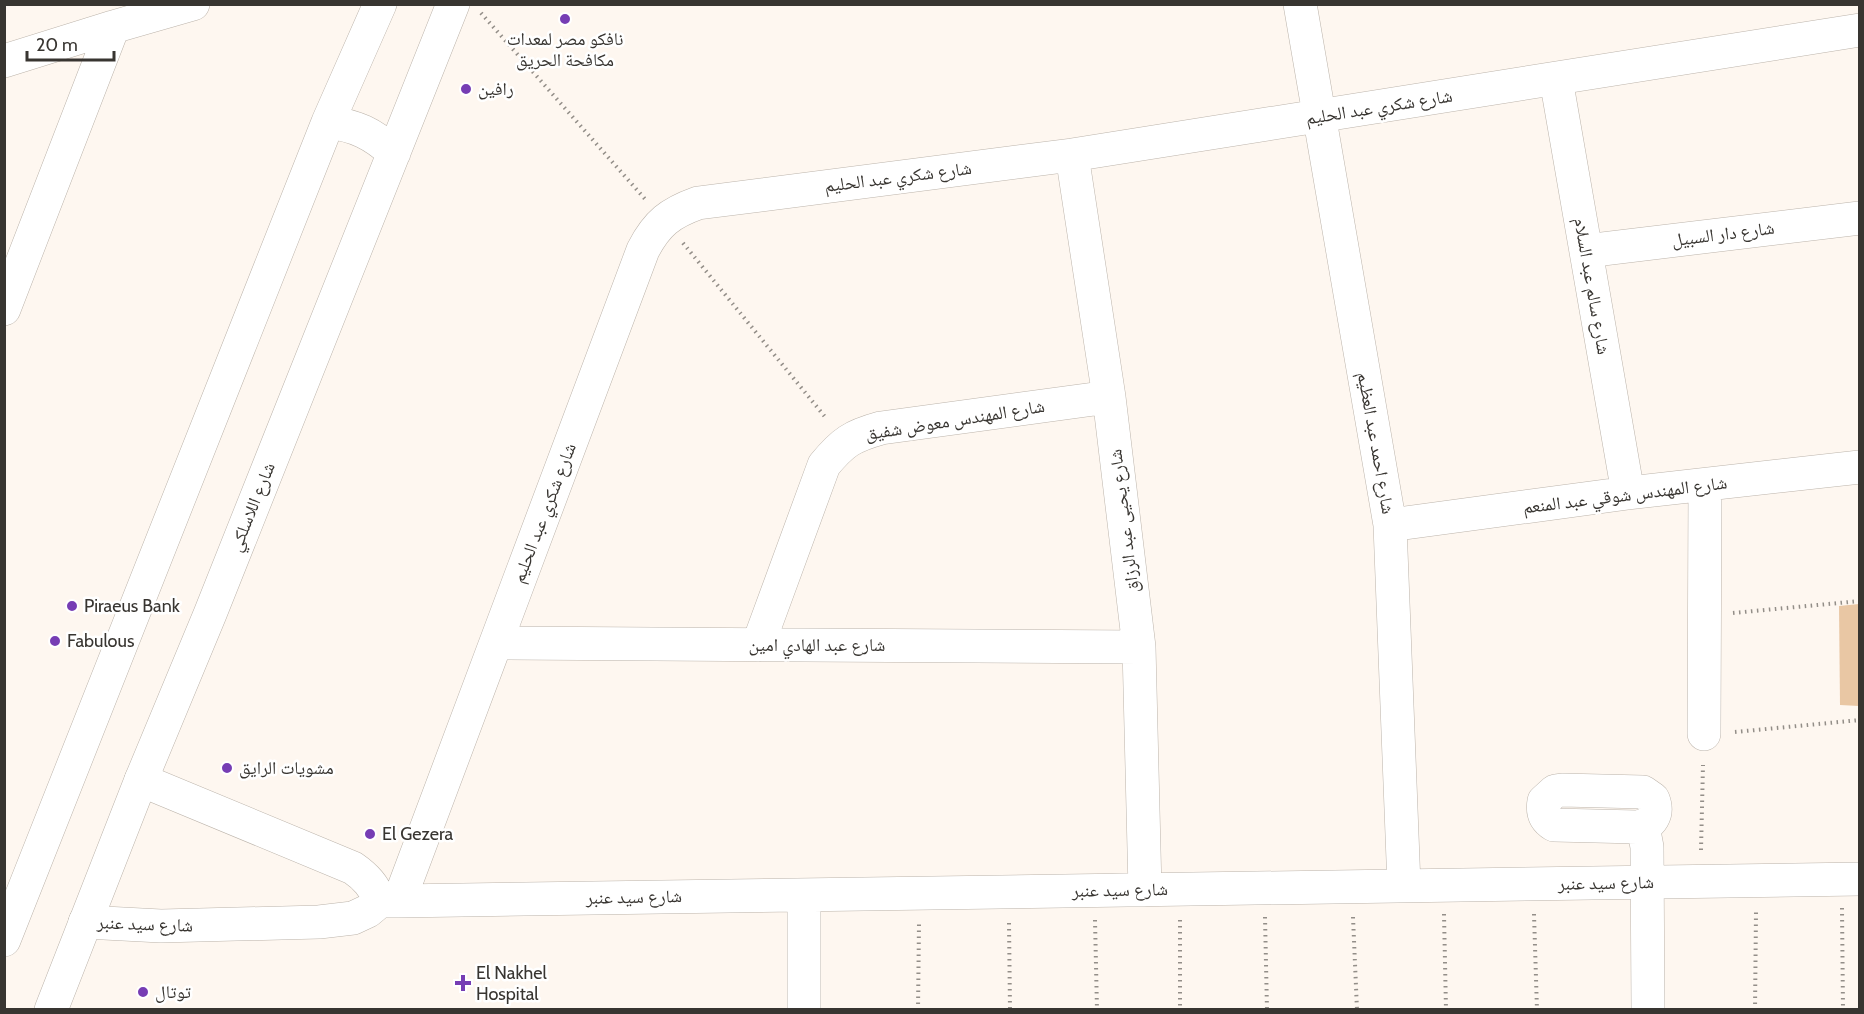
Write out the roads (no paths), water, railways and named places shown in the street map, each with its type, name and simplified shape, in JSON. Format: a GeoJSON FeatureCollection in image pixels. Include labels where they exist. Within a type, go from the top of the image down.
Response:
{"type":"FeatureCollection","features":[{"type":"Feature","properties":{"kind":"street"},"geometry":{"type":"LineString","coordinates":[[4,61],[193,4]]}},
{"type":"Feature","properties":{"kind":"street"},"geometry":{"type":"LineString","coordinates":[[4,940],[327,122],[380,4]]}},
{"type":"Feature","properties":{"kind":"street","name":"شارع اللاسلكي"},"geometry":{"type":"LineString","coordinates":[[51,1010],[453,4]]}},
{"type":"Feature","properties":{"kind":"street","name":"شارع احمد عبد العظيم"},"geometry":{"type":"LineString","coordinates":[[1300,4],[1390,525],[1404,886]]}},
{"type":"Feature","properties":{"kind":"street"},"geometry":{"type":"LineString","coordinates":[[4,309],[113,27]]}},
{"type":"Feature","properties":{"kind":"street","name":"شارع شكري عبد الحليم"},"geometry":{"type":"LineString","coordinates":[[390,901],[496,643],[643,250],[651,233],[680,209],[698,203],[1072,155],[1860,30]]}},
{"type":"Feature","properties":{"kind":"street","name":"شارع سالم عبد السلام"},"geometry":{"type":"LineString","coordinates":[[1556,79],[1628,493]]}},
{"type":"Feature","properties":{"kind":"street"},"geometry":{"type":"LineString","coordinates":[[327,122],[346,124],[364,131],[380,140],[394,153]]}},
{"type":"Feature","properties":{"kind":"street","name":"شارع يحيى عبد الرزاق"},"geometry":{"type":"LineString","coordinates":[[1072,155],[1109,397],[1139,647],[1145,890]]}},
{"type":"Feature","properties":{"kind":"street","name":"شارع دار السبيل"},"geometry":{"type":"LineString","coordinates":[[1586,251],[1860,218]]}},
{"type":"Feature","properties":{"kind":"street","name":"شارع المهندس معوض شفيق"},"geometry":{"type":"LineString","coordinates":[[758,645],[824,465],[838,447],[858,434],[881,428],[1109,397]]}},
{"type":"Feature","properties":{"kind":"street","name":"شارع المهندس شوقي عبد المنعم"},"geometry":{"type":"LineString","coordinates":[[1390,525],[1628,493],[1860,467]]}},
{"type":"Feature","properties":{"kind":"street"},"geometry":{"type":"LineString","coordinates":[[1704,734],[1705,484]]}},
{"type":"Feature","properties":{"kind":"street","name":"شارع عبد الهادي امين"},"geometry":{"type":"LineString","coordinates":[[496,643],[1139,647]]}},
{"type":"Feature","properties":{"kind":"street"},"geometry":{"type":"LineString","coordinates":[[141,780],[353,868],[365,876],[390,901]]}},
{"type":"Feature","properties":{"kind":"street"},"geometry":{"type":"LineString","coordinates":[[1643,826],[1647,847],[1648,1010]]}},
{"type":"Feature","properties":{"kind":"street","name":"شارع سيد عنبر"},"geometry":{"type":"LineString","coordinates":[[85,922],[161,926],[319,922],[353,918],[390,901],[1851,879]]}},
{"type":"Feature","properties":{"kind":"street"},"geometry":{"type":"LineString","coordinates":[[804,895],[804,1010]]}},
{"type":"Feature","properties":{"kind":"place","name":"نافكو مصر لمعدات مكافحة الحريق"},"geometry":{"type":"Point","coordinates":[565,19]}},
{"type":"Feature","properties":{"kind":"place","name":"رافين"},"geometry":{"type":"Point","coordinates":[466,89]}},
{"type":"Feature","properties":{"kind":"place","name":"Piraeus Bank"},"geometry":{"type":"Point","coordinates":[72,606]}},
{"type":"Feature","properties":{"kind":"place","name":"Fabulous"},"geometry":{"type":"Point","coordinates":[55,641]}},
{"type":"Feature","properties":{"kind":"place","name":"مشويات الرايق"},"geometry":{"type":"Point","coordinates":[227,768]}},
{"type":"Feature","properties":{"kind":"place","name":"El Gezera"},"geometry":{"type":"Point","coordinates":[370,834]}},
{"type":"Feature","properties":{"kind":"place","name":"El Nakhel Hospital"},"geometry":{"type":"Point","coordinates":[463,983]}},
{"type":"Feature","properties":{"kind":"place","name":"توتال"},"geometry":{"type":"Point","coordinates":[143,992]}}]}
